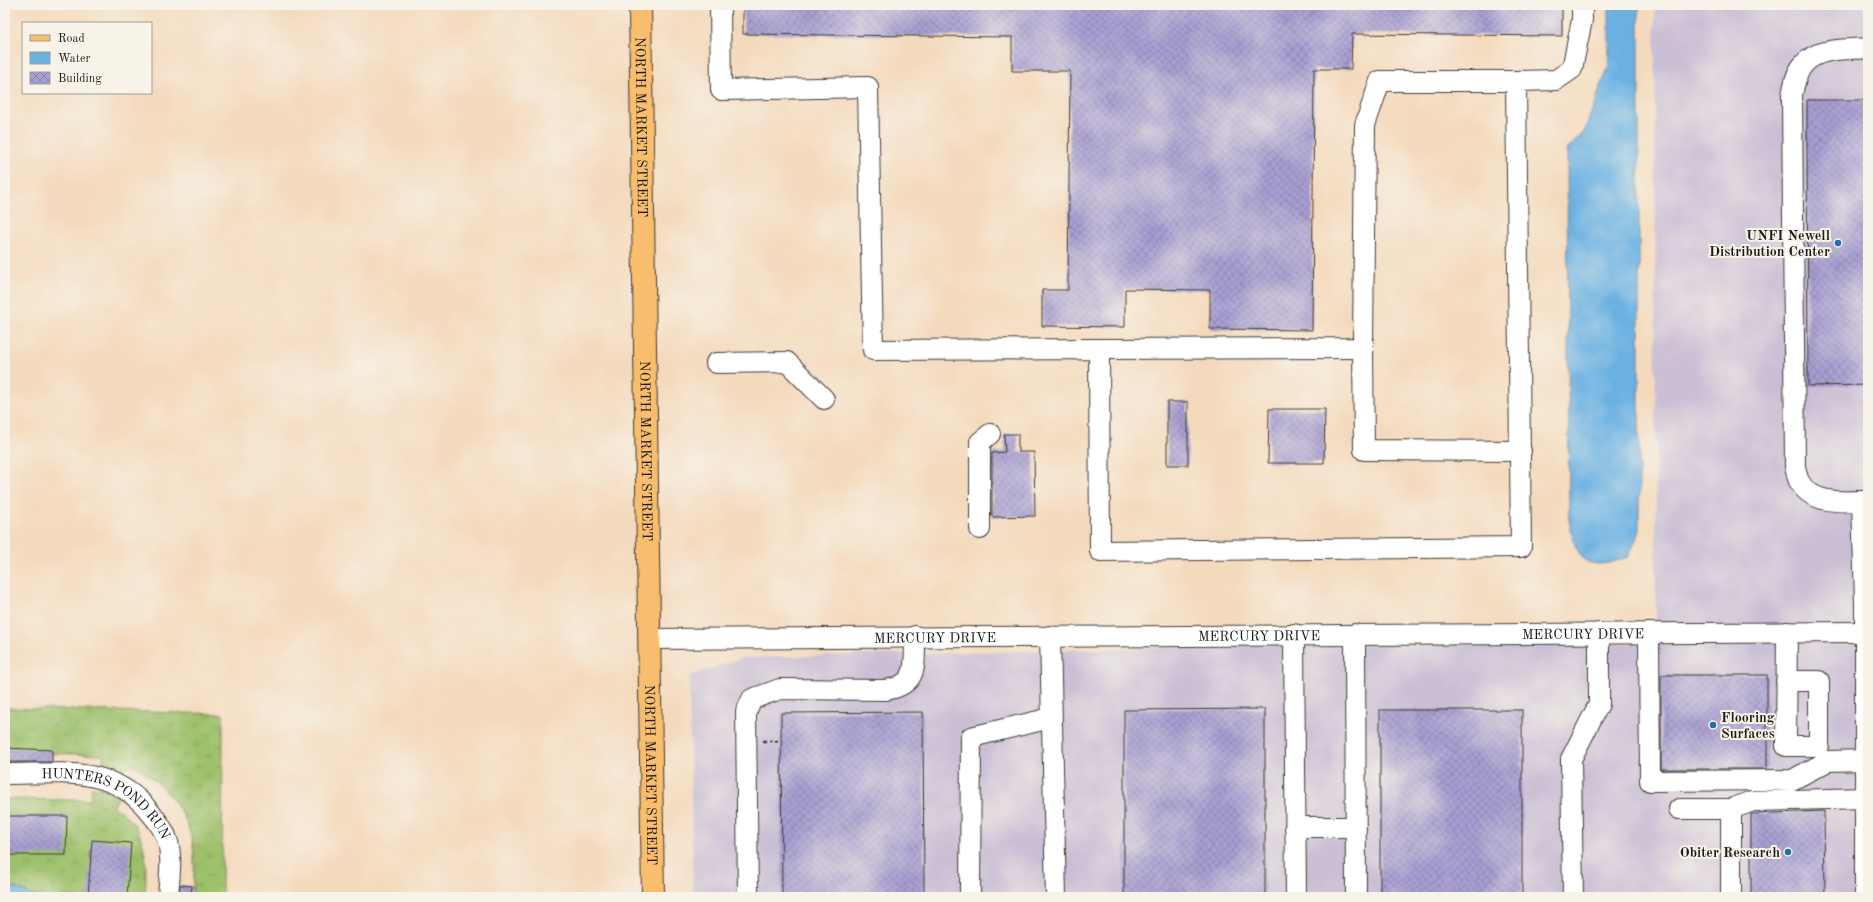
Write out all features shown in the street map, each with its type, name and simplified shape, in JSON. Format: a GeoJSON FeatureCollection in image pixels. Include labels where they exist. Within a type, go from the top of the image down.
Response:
{"type":"FeatureCollection","features":[{"type":"Feature","properties":{"kind":"main road","name":"NORTH MARKET STREET"},"geometry":{"type":"LineString","coordinates":[[640,5],[651,638],[653,897]]}},
{"type":"Feature","properties":{"kind":"street"},"geometry":{"type":"LineString","coordinates":[[720,5],[721,90],[868,87],[872,350],[1363,348]]}},
{"type":"Feature","properties":{"kind":"street"},"geometry":{"type":"LineString","coordinates":[[1521,451],[1364,450],[1363,348],[1365,125],[1380,82],[1556,80],[1572,70],[1582,20],[1582,5]]}},
{"type":"Feature","properties":{"kind":"street"},"geometry":{"type":"LineString","coordinates":[[1865,897],[1867,840],[1865,798],[1865,501],[1840,502],[1822,499],[1808,493],[1799,481],[1795,466],[1792,95],[1796,78],[1803,65],[1816,55],[1831,51],[1868,48]]}},
{"type":"Feature","properties":{"kind":"street"},"geometry":{"type":"LineString","coordinates":[[1099,349],[1100,551],[1521,547],[1516,81]]}},
{"type":"Feature","properties":{"kind":"street"},"geometry":{"type":"LineString","coordinates":[[716,363],[787,362],[824,399]]}},
{"type":"Feature","properties":{"kind":"street"},"geometry":{"type":"LineString","coordinates":[[980,529],[980,442],[990,434]]}},
{"type":"Feature","properties":{"kind":"street"},"geometry":{"type":"LineString","coordinates":[[1787,632],[1786,746],[1823,753],[1866,771]]}},
{"type":"Feature","properties":{"kind":"street","name":"MERCURY DRIVE"},"geometry":{"type":"LineString","coordinates":[[651,638],[1866,632]]}},
{"type":"Feature","properties":{"kind":"street"},"geometry":{"type":"LineString","coordinates":[[1573,897],[1571,759],[1599,704],[1600,633]]}},
{"type":"Feature","properties":{"kind":"street"},"geometry":{"type":"LineString","coordinates":[[1649,633],[1650,781],[1792,780],[1823,753]]}},
{"type":"Feature","properties":{"kind":"street"},"geometry":{"type":"LineString","coordinates":[[1294,634],[1296,897]]}},
{"type":"Feature","properties":{"kind":"street"},"geometry":{"type":"LineString","coordinates":[[1355,634],[1356,897]]}},
{"type":"Feature","properties":{"kind":"street"},"geometry":{"type":"LineString","coordinates":[[748,897],[746,712],[752,699],[780,689],[885,690],[900,688],[911,679],[914,666],[915,636]]}},
{"type":"Feature","properties":{"kind":"street"},"geometry":{"type":"LineString","coordinates":[[1050,636],[1056,897]]}},
{"type":"Feature","properties":{"kind":"street"},"geometry":{"type":"LineString","coordinates":[[1786,680],[1819,681],[1823,753]]}},
{"type":"Feature","properties":{"kind":"street"},"geometry":{"type":"LineString","coordinates":[[970,897],[971,737],[1051,718]]}},
{"type":"Feature","properties":{"kind":"street","name":"HUNTERS POND RUN"},"geometry":{"type":"LineString","coordinates":[[5,774],[83,774],[103,778],[124,787],[144,804],[153,815],[167,839],[170,858],[168,897]]}},
{"type":"Feature","properties":{"kind":"street"},"geometry":{"type":"LineString","coordinates":[[1680,809],[1731,809],[1753,800],[1865,798]]}},
{"type":"Feature","properties":{"kind":"street"},"geometry":{"type":"LineString","coordinates":[[1731,809],[1731,897]]}},
{"type":"Feature","properties":{"kind":"street"},"geometry":{"type":"LineString","coordinates":[[1295,827],[1356,827]]}},
{"type":"Feature","properties":{"kind":"shaded area"},"geometry":{"type":"Polygon","coordinates":[[[1655,5],[1868,5],[1868,897],[693,897],[689,676],[742,658],[1249,645],[1656,643],[1655,5]]]}},
{"type":"Feature","properties":{"kind":"green space"},"geometry":{"type":"Polygon","coordinates":[[[5,708],[223,714],[222,897],[192,897],[194,862],[189,828],[176,804],[157,782],[134,765],[126,766],[122,774],[102,768],[104,755],[5,752],[5,708]]]}},
{"type":"Feature","properties":{"kind":"green space"},"geometry":{"type":"Polygon","coordinates":[[[92,787],[100,788],[119,797],[113,807],[125,815],[139,834],[145,858],[145,897],[37,897],[10,886],[5,886],[5,799],[90,800],[92,787]]]}},
{"type":"Feature","properties":{"kind":"water"},"geometry":{"type":"Polygon","coordinates":[[[1609,5],[1639,5],[1639,533],[1628,557],[1602,564],[1585,560],[1580,554],[1572,534],[1569,520],[1567,158],[1568,149],[1584,132],[1609,65],[1609,5]]]}},
{"type":"Feature","properties":{"kind":"water"},"geometry":{"type":"Polygon","coordinates":[[[5,886],[10,886],[37,897],[5,897],[5,886]]]}},
{"type":"Feature","properties":{"kind":"building"},"geometry":{"type":"Polygon","coordinates":[[[743,5],[1562,5],[1562,36],[1352,34],[1351,69],[1314,69],[1312,330],[1210,329],[1210,290],[1125,289],[1125,327],[1042,326],[1042,290],[1068,290],[1070,71],[1012,71],[1012,37],[743,34],[743,5]]]}},
{"type":"Feature","properties":{"kind":"building","name":"UNFI Newell Distribution Center"},"geometry":{"type":"Polygon","coordinates":[[[1807,100],[1868,100],[1868,385],[1808,386],[1807,100]]]}},
{"type":"Feature","properties":{"kind":"building"},"geometry":{"type":"Polygon","coordinates":[[[1167,402],[1188,402],[1188,465],[1167,465],[1167,402]]]}},
{"type":"Feature","properties":{"kind":"building"},"geometry":{"type":"Polygon","coordinates":[[[1269,409],[1325,409],[1324,463],[1268,463],[1269,409]]]}},
{"type":"Feature","properties":{"kind":"building"},"geometry":{"type":"Polygon","coordinates":[[[1004,434],[1018,434],[1018,452],[1034,452],[1035,516],[992,517],[992,453],[1005,452],[1004,434]]]}},
{"type":"Feature","properties":{"kind":"building","name":"Flooring Surfaces"},"geometry":{"type":"Polygon","coordinates":[[[1661,675],[1767,675],[1767,769],[1661,769],[1661,675]]]}},
{"type":"Feature","properties":{"kind":"building"},"geometry":{"type":"Polygon","coordinates":[[[1265,709],[1265,897],[1124,897],[1124,710],[1265,709]]]}},
{"type":"Feature","properties":{"kind":"building"},"geometry":{"type":"Polygon","coordinates":[[[1380,710],[1522,710],[1522,897],[1380,897],[1380,710]]]}},
{"type":"Feature","properties":{"kind":"building"},"geometry":{"type":"Polygon","coordinates":[[[923,712],[924,897],[782,897],[781,713],[923,712]]]}},
{"type":"Feature","properties":{"kind":"building"},"geometry":{"type":"Polygon","coordinates":[[[5,748],[52,750],[52,762],[5,762],[5,748]]]}},
{"type":"Feature","properties":{"kind":"building","name":"Obiter Research"},"geometry":{"type":"Polygon","coordinates":[[[1824,811],[1825,897],[1751,897],[1751,814],[1824,811]]]}},
{"type":"Feature","properties":{"kind":"building"},"geometry":{"type":"Polygon","coordinates":[[[5,816],[67,816],[66,855],[5,855],[5,816]]]}},
{"type":"Feature","properties":{"kind":"building"},"geometry":{"type":"Polygon","coordinates":[[[92,840],[131,843],[127,897],[88,897],[92,840]]]}},
{"type":"Feature","properties":{"kind":"building"},"geometry":{"type":"Polygon","coordinates":[[[180,885],[192,886],[191,897],[180,897],[180,885]]]}},
{"type":"Feature","properties":{"kind":"place","name":"UNFI Newell Distribution Center"},"geometry":{"type":"Point","coordinates":[1838,243]}},
{"type":"Feature","properties":{"kind":"place","name":"Flooring Surfaces"},"geometry":{"type":"Point","coordinates":[1713,725]}},
{"type":"Feature","properties":{"kind":"place","name":"Obiter Research"},"geometry":{"type":"Point","coordinates":[1788,852]}}]}
